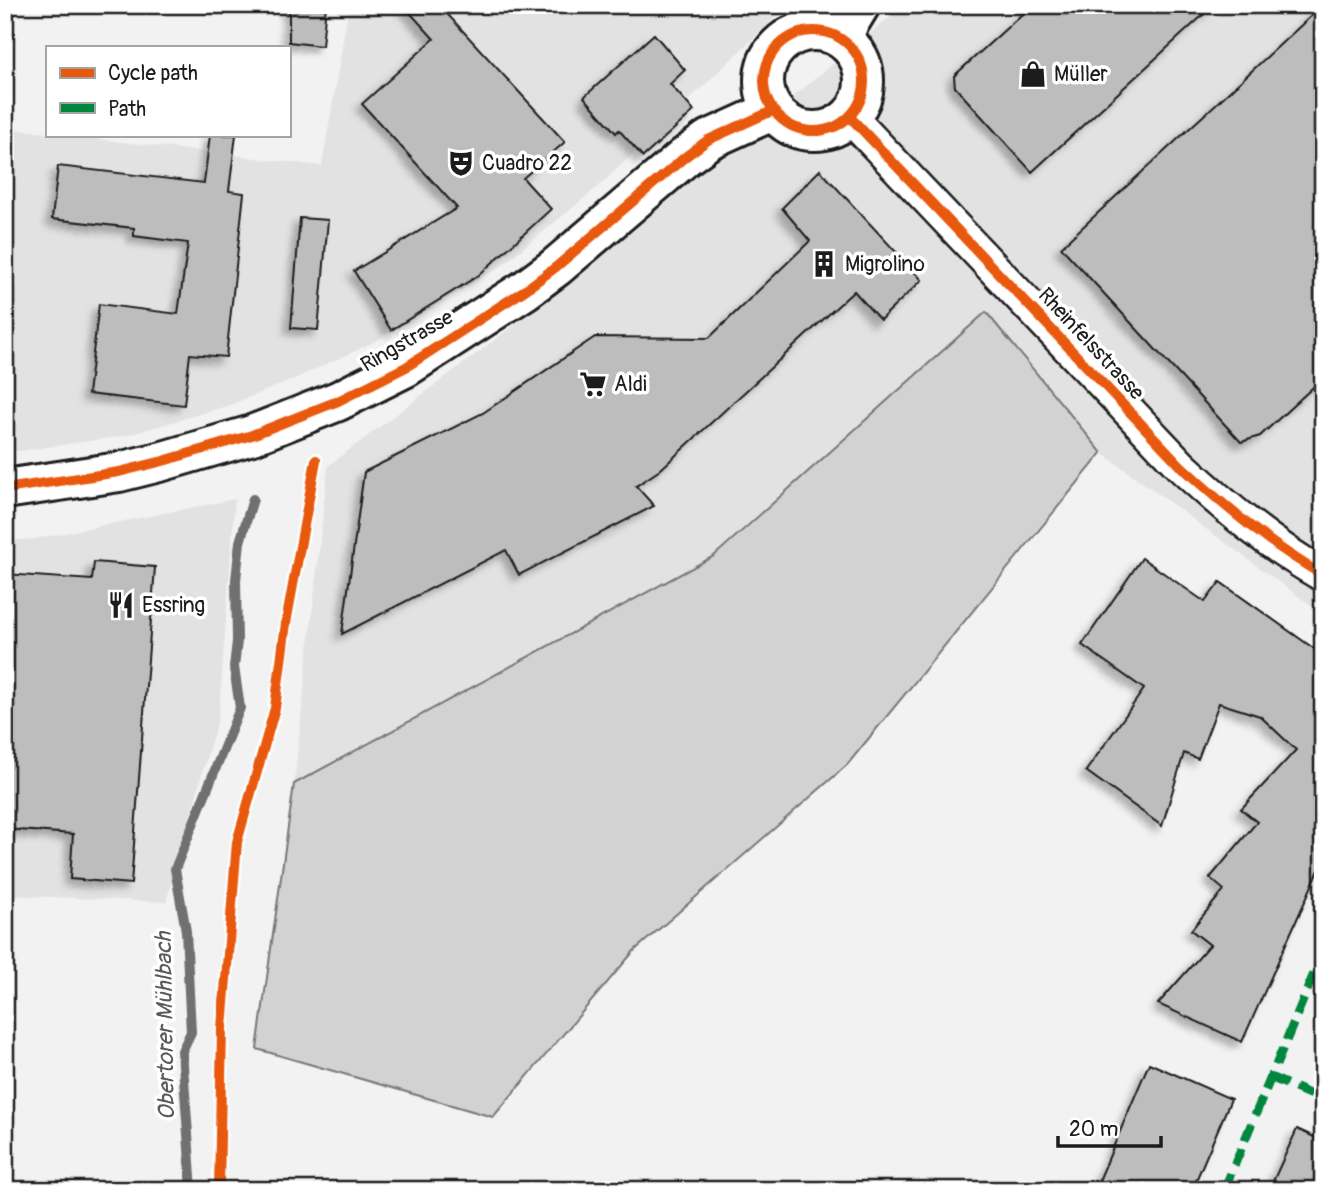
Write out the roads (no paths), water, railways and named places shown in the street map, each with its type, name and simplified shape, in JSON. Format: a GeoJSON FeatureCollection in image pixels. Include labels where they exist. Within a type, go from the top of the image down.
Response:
{"type":"FeatureCollection","features":[{"type":"Feature","properties":{"kind":"main road"},"geometry":{"type":"LineString","coordinates":[[840,38],[860,5]]}},
{"type":"Feature","properties":{"kind":"main road"},"geometry":{"type":"LineString","coordinates":[[811,30],[840,38],[852,48],[860,61],[864,76],[859,105],[849,117],[831,129],[809,132],[795,129],[772,111],[765,97],[763,81],[768,60],[782,41],[796,34],[811,30]]}},
{"type":"Feature","properties":{"kind":"main road","name":"Ringstrasse"},"geometry":{"type":"LineString","coordinates":[[5,489],[119,472],[163,461],[252,435],[338,401],[406,367],[525,290],[708,140],[772,111]]}},
{"type":"Feature","properties":{"kind":"street","name":"Rheinfelsstrasse"},"geometry":{"type":"LineString","coordinates":[[849,117],[1181,466],[1257,532],[1323,575]]}},
{"type":"Feature","properties":{"kind":"waterway","name":"Obertorer Mühlbach"},"geometry":{"type":"LineString","coordinates":[[192,1190],[182,1051],[191,1032],[186,931],[175,869],[240,708],[234,667],[237,641],[236,580],[240,542],[253,499]]}},
{"type":"Feature","properties":{"kind":"place","name":"Müller"},"geometry":{"type":"Point","coordinates":[1033,74]}},
{"type":"Feature","properties":{"kind":"place","name":"Cuadro 22"},"geometry":{"type":"Point","coordinates":[461,163]}},
{"type":"Feature","properties":{"kind":"place","name":"Migrolino"},"geometry":{"type":"Point","coordinates":[824,264]}},
{"type":"Feature","properties":{"kind":"place","name":"Aldi"},"geometry":{"type":"Point","coordinates":[593,384]}},
{"type":"Feature","properties":{"kind":"place","name":"Essring"},"geometry":{"type":"Point","coordinates":[121,605]}}]}
